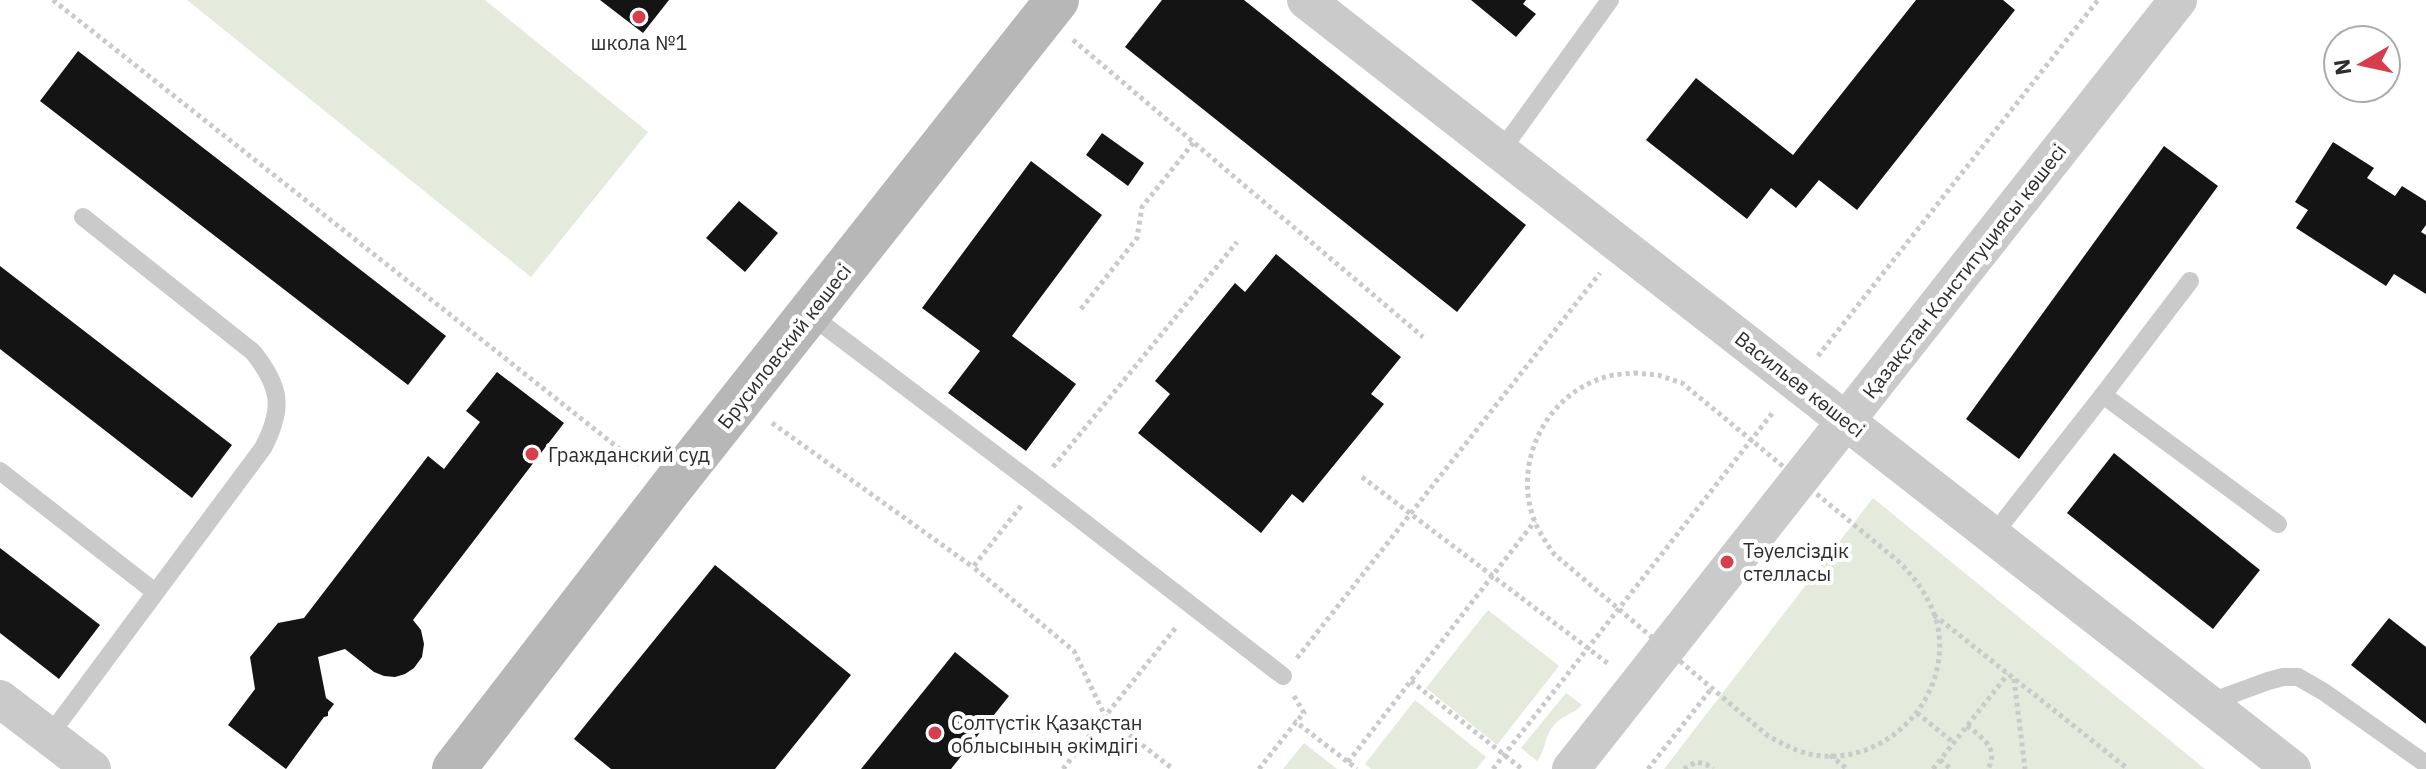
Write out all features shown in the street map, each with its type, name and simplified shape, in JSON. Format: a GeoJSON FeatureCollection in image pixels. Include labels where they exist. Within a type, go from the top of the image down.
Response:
{"type":"FeatureCollection","features":[{"type":"Feature","properties":{"kind":"street","name":"Васильев көшесі"},"geometry":{"type":"LineString","coordinates":[[1306,0],[2292,769]]}},
{"type":"Feature","properties":{"kind":"street","name":"Қазақстан Конституциясы көшесі"},"geometry":{"type":"LineString","coordinates":[[1571,769],[2178,0]]}},
{"type":"Feature","properties":{"kind":"street","name":"Брусиловский көшесі"},"geometry":{"type":"LineString","coordinates":[[454,769],[670,489],[1051,8]]}},
{"type":"Feature","properties":{"kind":"street"},"geometry":{"type":"LineString","coordinates":[[0,699],[92,769]]}},
{"type":"Feature","properties":{"kind":"lane"},"geometry":{"type":"LineString","coordinates":[[1501,151],[1610,0]]}},
{"type":"Feature","properties":{"kind":"lane"},"geometry":{"type":"LineString","coordinates":[[49,736],[263,448],[275,426],[277,398],[269,373],[253,352],[83,217]]}},
{"type":"Feature","properties":{"kind":"lane"},"geometry":{"type":"LineString","coordinates":[[1993,535],[2190,281]]}},
{"type":"Feature","properties":{"kind":"lane"},"geometry":{"type":"LineString","coordinates":[[809,314],[1283,676]]}},
{"type":"Feature","properties":{"kind":"lane"},"geometry":{"type":"LineString","coordinates":[[2103,395],[2278,524]]}},
{"type":"Feature","properties":{"kind":"lane"},"geometry":{"type":"LineString","coordinates":[[0,471],[155,592]]}},
{"type":"Feature","properties":{"kind":"lane"},"geometry":{"type":"LineString","coordinates":[[2208,703],[2268,681],[2298,677],[2426,764]]}},
{"type":"Feature","properties":{"kind":"path"},"geometry":{"type":"LineString","coordinates":[[53,0],[670,489]]}},
{"type":"Feature","properties":{"kind":"path"},"geometry":{"type":"LineString","coordinates":[[1051,8],[1194,142],[1423,337]]}},
{"type":"Feature","properties":{"kind":"path"},"geometry":{"type":"LineString","coordinates":[[1081,309],[1137,238],[1142,207],[1194,142]]}},
{"type":"Feature","properties":{"kind":"path"},"geometry":{"type":"LineString","coordinates":[[973,567],[1237,242]]}},
{"type":"Feature","properties":{"kind":"path"},"geometry":{"type":"LineString","coordinates":[[1283,676],[1601,272]]}},
{"type":"Feature","properties":{"kind":"path"},"geometry":{"type":"LineString","coordinates":[[1634,373],[1658,375],[1682,383],[1799,479],[1917,580],[1938,626],[1939,652],[1935,678],[1917,713],[1890,739],[1842,756],[1816,755],[1791,749],[1768,736],[1554,554],[1535,521],[1528,497],[1527,476],[1530,455],[1538,435],[1549,416],[1566,398],[1609,376],[1634,373]]}},
{"type":"Feature","properties":{"kind":"path"},"geometry":{"type":"LineString","coordinates":[[740,400],[973,567],[1074,651],[1105,716],[1173,769]]}},
{"type":"Feature","properties":{"kind":"path"},"geometry":{"type":"LineString","coordinates":[[1362,477],[1637,685]]}},
{"type":"Feature","properties":{"kind":"path"},"geometry":{"type":"LineString","coordinates":[[1348,762],[1535,521]]}},
{"type":"Feature","properties":{"kind":"path"},"geometry":{"type":"LineString","coordinates":[[1063,769],[1193,606]]}},
{"type":"Feature","properties":{"kind":"path"},"geometry":{"type":"LineString","coordinates":[[1934,615],[2128,769]]}},
{"type":"Feature","properties":{"kind":"path"},"geometry":{"type":"LineString","coordinates":[[1933,769],[2011,676]]}},
{"type":"Feature","properties":{"kind":"path"},"geometry":{"type":"LineString","coordinates":[[2011,676],[2025,769]]}},
{"type":"Feature","properties":{"kind":"path"},"geometry":{"type":"LineString","coordinates":[[1411,681],[1522,769]]}},
{"type":"Feature","properties":{"kind":"path"},"geometry":{"type":"LineString","coordinates":[[1648,769],[1712,688]]}},
{"type":"Feature","properties":{"kind":"path"},"geometry":{"type":"LineString","coordinates":[[1917,713],[1954,743]]}},
{"type":"Feature","properties":{"kind":"path"},"geometry":{"type":"LineString","coordinates":[[1259,769],[1296,722],[1357,769]]}},
{"type":"Feature","properties":{"kind":"path"},"geometry":{"type":"LineString","coordinates":[[1967,726],[1990,746],[1992,761],[1988,769]]}},
{"type":"Feature","properties":{"kind":"path"},"geometry":{"type":"LineString","coordinates":[[1830,755],[1847,769]]}},
{"type":"Feature","properties":{"kind":"path"},"geometry":{"type":"LineString","coordinates":[[1940,760],[1951,769]]}},
{"type":"Feature","properties":{"kind":"path"},"geometry":{"type":"LineString","coordinates":[[1684,769],[1696,762],[1713,769]]}},
{"type":"Feature","properties":{"kind":"shaded area"},"geometry":{"type":"Polygon","coordinates":[[[187,0],[485,0],[648,132],[531,277],[187,0]]]}},
{"type":"Feature","properties":{"kind":"shaded area"},"geometry":{"type":"Polygon","coordinates":[[[1873,498],[2205,769],[1664,769],[1873,498]]]}},
{"type":"Feature","properties":{"kind":"shaded area"},"geometry":{"type":"Polygon","coordinates":[[[1488,610],[1559,666],[1497,745],[1426,688],[1488,610]]]}},
{"type":"Feature","properties":{"kind":"shaded area"},"geometry":{"type":"Polygon","coordinates":[[[1566,693],[1582,705],[1554,725],[1537,761],[1521,748],[1566,693]]]}},
{"type":"Feature","properties":{"kind":"shaded area"},"geometry":{"type":"Polygon","coordinates":[[[1415,700],[1486,757],[1476,769],[1371,769],[1365,764],[1415,700]]]}},
{"type":"Feature","properties":{"kind":"shaded area"},"geometry":{"type":"Polygon","coordinates":[[[1304,743],[1337,769],[1283,769],[1304,743]]]}},
{"type":"Feature","properties":{"kind":"building","name":"школа №1"},"geometry":{"type":"Polygon","coordinates":[[[600,0],[669,0],[643,33],[600,0]]]}},
{"type":"Feature","properties":{"kind":"building"},"geometry":{"type":"Polygon","coordinates":[[[1162,0],[1244,0],[1526,225],[1457,312],[1125,47],[1162,0]]]}},
{"type":"Feature","properties":{"kind":"building"},"geometry":{"type":"Polygon","coordinates":[[[1471,0],[1526,0],[1523,4],[1536,14],[1516,37],[1471,0]]]}},
{"type":"Feature","properties":{"kind":"building"},"geometry":{"type":"Polygon","coordinates":[[[1916,0],[2003,0],[2015,10],[1857,210],[1819,180],[1796,208],[1771,188],[1747,219],[1646,140],[1696,78],[1793,155],[1916,0]]]}},
{"type":"Feature","properties":{"kind":"building"},"geometry":{"type":"Polygon","coordinates":[[[78,51],[446,336],[408,385],[40,101],[78,51]]]}},
{"type":"Feature","properties":{"kind":"building"},"geometry":{"type":"Polygon","coordinates":[[[1102,133],[1144,163],[1128,186],[1086,155],[1102,133]]]}},
{"type":"Feature","properties":{"kind":"building"},"geometry":{"type":"Polygon","coordinates":[[[2333,142],[2374,168],[2367,178],[2395,196],[2402,186],[2426,201],[2426,225],[2421,232],[2426,235],[2426,294],[2394,274],[2386,286],[2296,228],[2308,210],[2295,202],[2333,142]]]}},
{"type":"Feature","properties":{"kind":"building"},"geometry":{"type":"Polygon","coordinates":[[[2164,146],[2218,186],[2019,459],[1966,419],[2164,146]]]}},
{"type":"Feature","properties":{"kind":"building"},"geometry":{"type":"Polygon","coordinates":[[[1031,161],[1102,215],[1012,336],[1076,384],[1026,451],[948,393],[980,351],[922,308],[1031,161]]]}},
{"type":"Feature","properties":{"kind":"building"},"geometry":{"type":"Polygon","coordinates":[[[739,201],[778,233],[745,272],[706,238],[739,201]]]}},
{"type":"Feature","properties":{"kind":"building"},"geometry":{"type":"Polygon","coordinates":[[[1276,254],[1401,357],[1371,394],[1384,404],[1303,503],[1292,494],[1261,533],[1138,433],[1170,394],[1155,381],[1235,283],[1245,292],[1276,254]]]}},
{"type":"Feature","properties":{"kind":"building"},"geometry":{"type":"Polygon","coordinates":[[[0,266],[232,445],[192,498],[0,349],[0,266]]]}},
{"type":"Feature","properties":{"kind":"building"},"geometry":{"type":"Polygon","coordinates":[[[497,372],[564,423],[413,620],[421,630],[424,644],[422,657],[414,668],[395,677],[384,676],[374,672],[345,649],[318,657],[326,698],[334,704],[286,769],[228,725],[255,689],[250,657],[278,623],[304,618],[428,456],[444,469],[480,422],[466,411],[497,372]]]}},
{"type":"Feature","properties":{"kind":"building"},"geometry":{"type":"Polygon","coordinates":[[[2114,453],[2260,570],[2213,629],[2067,513],[2114,453]]]}},
{"type":"Feature","properties":{"kind":"building"},"geometry":{"type":"Polygon","coordinates":[[[0,548],[100,625],[59,679],[0,633],[0,548]]]}},
{"type":"Feature","properties":{"kind":"building"},"geometry":{"type":"Polygon","coordinates":[[[715,565],[851,675],[775,769],[611,769],[574,739],[715,565]]]}},
{"type":"Feature","properties":{"kind":"building"},"geometry":{"type":"Polygon","coordinates":[[[2389,618],[2426,647],[2426,724],[2351,665],[2389,618]]]}},
{"type":"Feature","properties":{"kind":"building","name":"Солтүстік Қазақстан облысының әкімдігі"},"geometry":{"type":"Polygon","coordinates":[[[955,652],[1009,696],[951,769],[861,769],[955,652]]]}},
{"type":"Feature","properties":{"kind":"place","name":"школа №1"},"geometry":{"type":"Point","coordinates":[639,17]}},
{"type":"Feature","properties":{"kind":"place","name":"Гражданский суд"},"geometry":{"type":"Point","coordinates":[532,454]}},
{"type":"Feature","properties":{"kind":"place","name":"Тәуелсіздік стелласы"},"geometry":{"type":"Point","coordinates":[1727,562]}},
{"type":"Feature","properties":{"kind":"place","name":"Солтүстік Қазақстан облысының әкімдігі"},"geometry":{"type":"Point","coordinates":[935,733]}}]}
